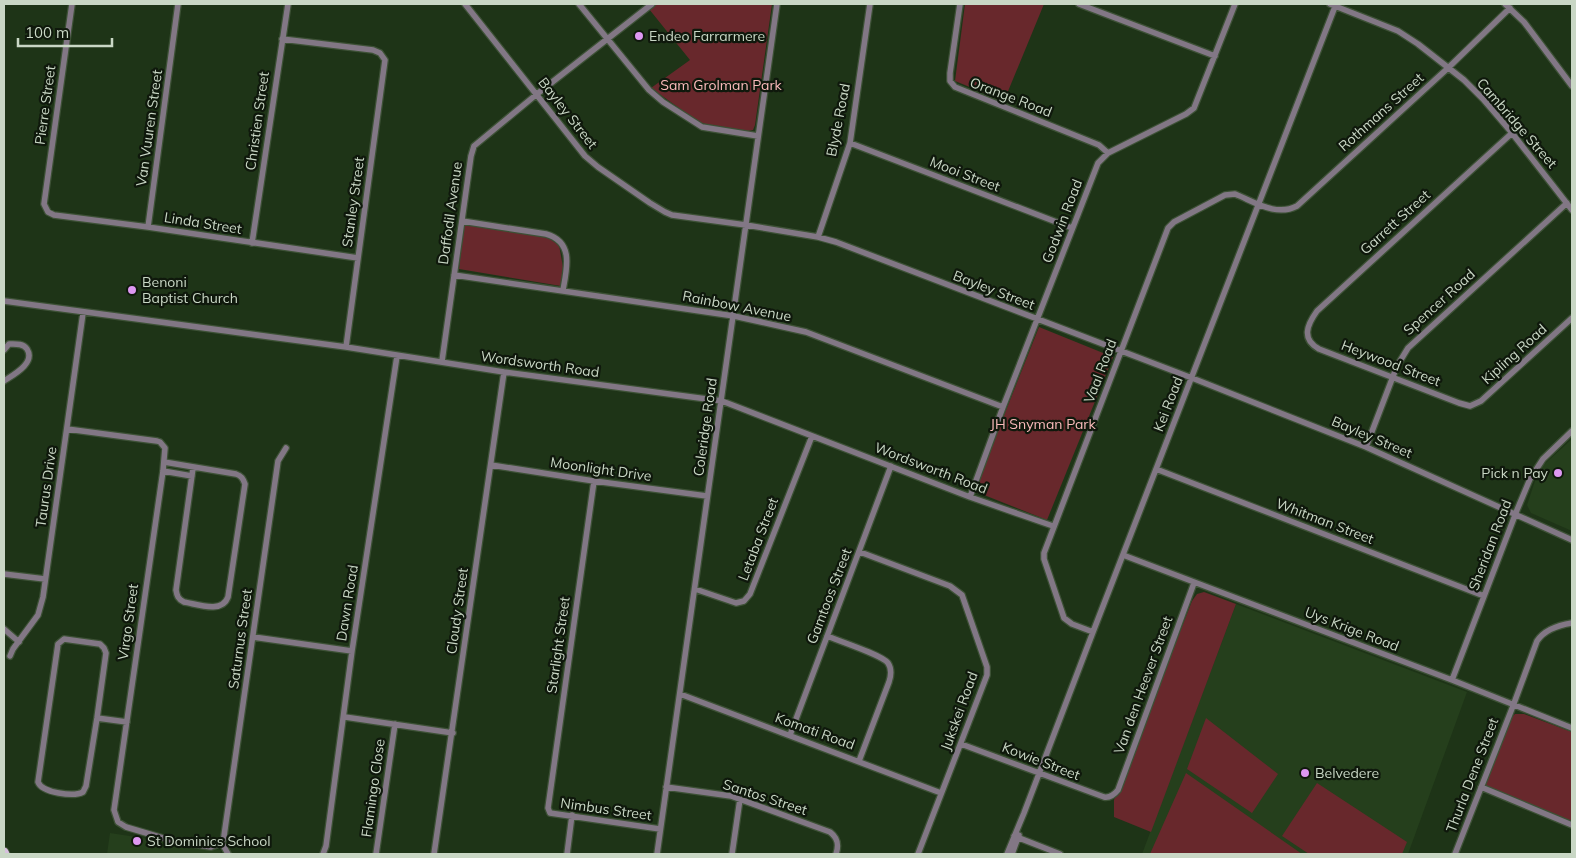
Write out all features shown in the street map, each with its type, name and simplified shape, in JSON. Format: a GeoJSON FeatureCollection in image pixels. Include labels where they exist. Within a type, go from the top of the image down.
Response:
{"type":"FeatureCollection","features":[{"type":"Feature","properties":{"kind":"street","name":"Pierre Street"},"geometry":{"type":"LineString","coordinates":[[46,210],[44,204],[72,4]]}},
{"type":"Feature","properties":{"kind":"street","name":"Van Vuuren Street"},"geometry":{"type":"LineString","coordinates":[[148,227],[178,4]]}},
{"type":"Feature","properties":{"kind":"street","name":"Christien Street"},"geometry":{"type":"LineString","coordinates":[[252,243],[288,4]]}},
{"type":"Feature","properties":{"kind":"street","name":"Bayley Street"},"geometry":{"type":"LineString","coordinates":[[465,4],[585,156],[665,212],[818,237],[836,242],[1192,378],[1366,447],[1572,540]]}},
{"type":"Feature","properties":{"kind":"street"},"geometry":{"type":"LineString","coordinates":[[579,4],[654,95],[702,127],[758,136]]}},
{"type":"Feature","properties":{"kind":"street","name":"Daffodil Avenue"},"geometry":{"type":"LineString","coordinates":[[442,361],[474,146],[652,4]]}},
{"type":"Feature","properties":{"kind":"street","name":"Coleridge Road"},"geometry":{"type":"LineString","coordinates":[[657,854],[777,4]]}},
{"type":"Feature","properties":{"kind":"street","name":"Blyde Road"},"geometry":{"type":"LineString","coordinates":[[818,237],[850,142],[870,4]]}},
{"type":"Feature","properties":{"kind":"street","name":"Orange Road"},"geometry":{"type":"LineString","coordinates":[[960,4],[950,73],[950,81],[955,88],[1099,145],[1108,153]]}},
{"type":"Feature","properties":{"kind":"street"},"geometry":{"type":"LineString","coordinates":[[1079,4],[1215,56]]}},
{"type":"Feature","properties":{"kind":"street","name":"Godwin Road"},"geometry":{"type":"LineString","coordinates":[[970,497],[1098,163],[1108,153],[1191,110],[1196,104],[1235,4]]}},
{"type":"Feature","properties":{"kind":"street","name":"Cambridge Street"},"geometry":{"type":"LineString","coordinates":[[1334,4],[1398,31],[1448,68],[1483,100],[1512,133],[1572,210]]}},
{"type":"Feature","properties":{"kind":"street","name":"Kei Road"},"geometry":{"type":"LineString","coordinates":[[1012,854],[1024,813],[1334,4]]}},
{"type":"Feature","properties":{"kind":"street"},"geometry":{"type":"LineString","coordinates":[[1505,4],[1524,22],[1572,86]]}},
{"type":"Feature","properties":{"kind":"street","name":"Rothmans Street"},"geometry":{"type":"LineString","coordinates":[[1259,203],[1279,211],[1297,206],[1448,68],[1510,8]]}},
{"type":"Feature","properties":{"kind":"street","name":"Stanley Street"},"geometry":{"type":"LineString","coordinates":[[282,39],[373,50],[380,53],[385,60],[346,348]]}},
{"type":"Feature","properties":{"kind":"street","name":"Garrett Street"},"geometry":{"type":"LineString","coordinates":[[1308,337],[1307,327],[1317,311],[1512,133]]}},
{"type":"Feature","properties":{"kind":"street","name":"Mooi Street"},"geometry":{"type":"LineString","coordinates":[[850,142],[1072,228]]}},
{"type":"Feature","properties":{"kind":"street","name":"Vaal Road"},"geometry":{"type":"LineString","coordinates":[[1093,632],[1072,624],[1062,614],[1044,559],[1044,553],[1053,526],[1170,226],[1224,195],[1235,194],[1259,203]]}},
{"type":"Feature","properties":{"kind":"street","name":"Spencer Road"},"geometry":{"type":"LineString","coordinates":[[1366,447],[1392,377],[1408,348],[1568,203]]}},
{"type":"Feature","properties":{"kind":"street","name":"Linda Street"},"geometry":{"type":"LineString","coordinates":[[46,210],[54,215],[358,258]]}},
{"type":"Feature","properties":{"kind":"street"},"geometry":{"type":"LineString","coordinates":[[462,221],[546,234],[556,239],[564,247],[567,256],[563,290]]}},
{"type":"Feature","properties":{"kind":"street","name":"Rainbow Avenue"},"geometry":{"type":"LineString","coordinates":[[454,275],[734,316],[816,335],[1003,407]]}},
{"type":"Feature","properties":{"kind":"street","name":"Wordsworth Road"},"geometry":{"type":"LineString","coordinates":[[4,301],[722,401],[970,497],[1053,526]]}},
{"type":"Feature","properties":{"kind":"street","name":"Taurus Drive"},"geometry":{"type":"LineString","coordinates":[[10,656],[38,615],[43,597],[83,312]]}},
{"type":"Feature","properties":{"kind":"street","name":"Kipling Road"},"geometry":{"type":"LineString","coordinates":[[1470,406],[1481,401],[1572,318]]}},
{"type":"Feature","properties":{"kind":"street","name":"Heywood Street"},"geometry":{"type":"LineString","coordinates":[[1308,337],[1310,342],[1318,349],[1470,406]]}},
{"type":"Feature","properties":{"kind":"street"},"geometry":{"type":"LineString","coordinates":[[4,350],[9,344],[22,344],[26,346],[30,357],[23,367],[4,381]]}},
{"type":"Feature","properties":{"kind":"street","name":"Dawn Road"},"geometry":{"type":"LineString","coordinates":[[323,854],[326,846],[345,717],[352,651],[397,356]]}},
{"type":"Feature","properties":{"kind":"street","name":"Cloudy Street"},"geometry":{"type":"LineString","coordinates":[[434,854],[504,372]]}},
{"type":"Feature","properties":{"kind":"street","name":"Virgo Street"},"geometry":{"type":"LineString","coordinates":[[67,429],[157,441],[164,448],[163,471],[114,810],[118,822],[126,827],[173,841],[211,847],[223,839]]}},
{"type":"Feature","properties":{"kind":"street","name":"Sheridan Road"},"geometry":{"type":"LineString","coordinates":[[1452,680],[1530,479],[1542,459],[1572,431]]}},
{"type":"Feature","properties":{"kind":"street","name":"Letaba Street"},"geometry":{"type":"LineString","coordinates":[[695,589],[736,603],[744,601],[750,594],[812,436]]}},
{"type":"Feature","properties":{"kind":"street","name":"Saturnus Street"},"geometry":{"type":"LineString","coordinates":[[223,839],[278,461],[286,448]]}},
{"type":"Feature","properties":{"kind":"street"},"geometry":{"type":"LineString","coordinates":[[164,462],[241,476],[244,484],[228,597],[225,603],[219,607],[184,602],[179,599],[176,590],[194,468]]}},
{"type":"Feature","properties":{"kind":"street","name":"Moonlight Drive"},"geometry":{"type":"LineString","coordinates":[[491,465],[707,496]]}},
{"type":"Feature","properties":{"kind":"street","name":"Gamtoos Street"},"geometry":{"type":"LineString","coordinates":[[790,735],[891,466]]}},
{"type":"Feature","properties":{"kind":"street","name":"Whitman Street"},"geometry":{"type":"LineString","coordinates":[[1156,469],[1484,596]]}},
{"type":"Feature","properties":{"kind":"street"},"geometry":{"type":"LineString","coordinates":[[163,471],[192,476]]}},
{"type":"Feature","properties":{"kind":"street","name":"Starlight Street"},"geometry":{"type":"LineString","coordinates":[[550,812],[548,799],[594,481]]}},
{"type":"Feature","properties":{"kind":"street","name":"Jukskei Road"},"geometry":{"type":"LineString","coordinates":[[860,552],[950,586],[962,596],[988,670],[918,854]]}},
{"type":"Feature","properties":{"kind":"street","name":"Uys Krige Road"},"geometry":{"type":"LineString","coordinates":[[1123,555],[1452,680],[1572,728]]}},
{"type":"Feature","properties":{"kind":"street"},"geometry":{"type":"LineString","coordinates":[[4,574],[45,579]]}},
{"type":"Feature","properties":{"kind":"street","name":"Van den Heever Street"},"geometry":{"type":"LineString","coordinates":[[1113,795],[1118,790],[1194,583]]}},
{"type":"Feature","properties":{"kind":"street","name":"Thurla Dene Street"},"geometry":{"type":"LineString","coordinates":[[1455,854],[1540,637],[1561,625],[1572,623]]}},
{"type":"Feature","properties":{"kind":"street"},"geometry":{"type":"LineString","coordinates":[[4,629],[19,642]]}},
{"type":"Feature","properties":{"kind":"street"},"geometry":{"type":"LineString","coordinates":[[826,636],[883,659],[890,668],[889,682],[860,761]]}},
{"type":"Feature","properties":{"kind":"street"},"geometry":{"type":"LineString","coordinates":[[253,637],[352,651]]}},
{"type":"Feature","properties":{"kind":"street"},"geometry":{"type":"LineString","coordinates":[[64,639],[100,644],[104,648],[106,653],[97,718],[86,786],[83,792],[74,795],[45,790],[40,787],[38,782],[58,644],[64,639]]}},
{"type":"Feature","properties":{"kind":"street","name":"Komati Road"},"geometry":{"type":"LineString","coordinates":[[680,694],[941,793]]}},
{"type":"Feature","properties":{"kind":"street"},"geometry":{"type":"LineString","coordinates":[[345,717],[452,733]]}},
{"type":"Feature","properties":{"kind":"street"},"geometry":{"type":"LineString","coordinates":[[97,718],[127,722]]}},
{"type":"Feature","properties":{"kind":"street","name":"Flamingo Close"},"geometry":{"type":"LineString","coordinates":[[376,854],[395,724]]}},
{"type":"Feature","properties":{"kind":"street","name":"Kowie Street"},"geometry":{"type":"LineString","coordinates":[[961,744],[1104,797],[1108,798],[1113,795]]}},
{"type":"Feature","properties":{"kind":"street","name":"Santos Street"},"geometry":{"type":"LineString","coordinates":[[666,787],[719,794],[740,799],[830,832],[837,841],[836,854]]}},
{"type":"Feature","properties":{"kind":"street"},"geometry":{"type":"LineString","coordinates":[[1481,787],[1572,825]]}},
{"type":"Feature","properties":{"kind":"street"},"geometry":{"type":"LineString","coordinates":[[732,854],[740,799]]}},
{"type":"Feature","properties":{"kind":"street","name":"Nimbus Street"},"geometry":{"type":"LineString","coordinates":[[550,812],[660,829]]}},
{"type":"Feature","properties":{"kind":"street"},"geometry":{"type":"LineString","coordinates":[[567,854],[572,815]]}},
{"type":"Feature","properties":{"kind":"street"},"geometry":{"type":"LineString","coordinates":[[1016,837],[1060,854]]}},
{"type":"Feature","properties":{"kind":"street","name":"Kei Road"},"geometry":{"type":"LineString","coordinates":[[1007,854],[1016,837]]}},
{"type":"Feature","properties":{"kind":"street"},"geometry":{"type":"LineString","coordinates":[[223,839],[228,854]]}},
{"type":"Feature","properties":{"kind":"shaded area"},"geometry":{"type":"Polygon","coordinates":[[[1572,439],[1572,531],[1531,513],[1527,505],[1539,469],[1572,439]]]}},
{"type":"Feature","properties":{"kind":"shaded area","name":"Belvedere"},"geometry":{"type":"Polygon","coordinates":[[[1236,604],[1467,692],[1408,854],[1142,854],[1236,604]]]}},
{"type":"Feature","properties":{"kind":"shaded area","name":"St Dominics School"},"geometry":{"type":"Polygon","coordinates":[[[110,833],[221,850],[220,854],[107,854],[110,833]]]}},
{"type":"Feature","properties":{"kind":"green space","name":"Sam Grolman Park"},"geometry":{"type":"Polygon","coordinates":[[[656,4],[772,4],[753,130],[748,131],[700,123],[651,88],[690,60],[649,9],[656,4]]]}},
{"type":"Feature","properties":{"kind":"green space"},"geometry":{"type":"Polygon","coordinates":[[[965,4],[1044,4],[1004,101],[955,81],[965,4]]]}},
{"type":"Feature","properties":{"kind":"green space"},"geometry":{"type":"Polygon","coordinates":[[[464,223],[544,235],[559,245],[563,267],[561,286],[459,269],[464,223]]]}},
{"type":"Feature","properties":{"kind":"green space","name":"JH Snyman Park"},"geometry":{"type":"Polygon","coordinates":[[[1039,327],[1113,357],[1047,520],[974,491],[1039,327]]]}},
{"type":"Feature","properties":{"kind":"green space"},"geometry":{"type":"Polygon","coordinates":[[[1204,592],[1236,604],[1151,832],[1114,817],[1114,800],[1192,601],[1197,594],[1204,592]]]}},
{"type":"Feature","properties":{"kind":"green space"},"geometry":{"type":"Polygon","coordinates":[[[1515,714],[1524,714],[1572,732],[1572,824],[1489,789],[1485,783],[1511,718],[1515,714]]]}},
{"type":"Feature","properties":{"kind":"green space"},"geometry":{"type":"Polygon","coordinates":[[[1206,718],[1278,774],[1252,813],[1187,769],[1206,718]]]}},
{"type":"Feature","properties":{"kind":"green space"},"geometry":{"type":"Polygon","coordinates":[[[1186,773],[1302,854],[1150,854],[1186,773]]]}},
{"type":"Feature","properties":{"kind":"green space"},"geometry":{"type":"Polygon","coordinates":[[[1317,783],[1407,842],[1402,854],[1309,854],[1282,836],[1317,783]]]}},
{"type":"Feature","properties":{"kind":"place","name":"Endeo Farrarmere"},"geometry":{"type":"Point","coordinates":[639,36]}},
{"type":"Feature","properties":{"kind":"place","name":"Benoni Baptist Church"},"geometry":{"type":"Point","coordinates":[132,290]}},
{"type":"Feature","properties":{"kind":"place","name":"Pick n Pay"},"geometry":{"type":"Point","coordinates":[1558,473]}},
{"type":"Feature","properties":{"kind":"place","name":"Belvedere"},"geometry":{"type":"Point","coordinates":[1305,773]}},
{"type":"Feature","properties":{"kind":"place","name":"St Dominics School"},"geometry":{"type":"Point","coordinates":[137,841]}}]}
